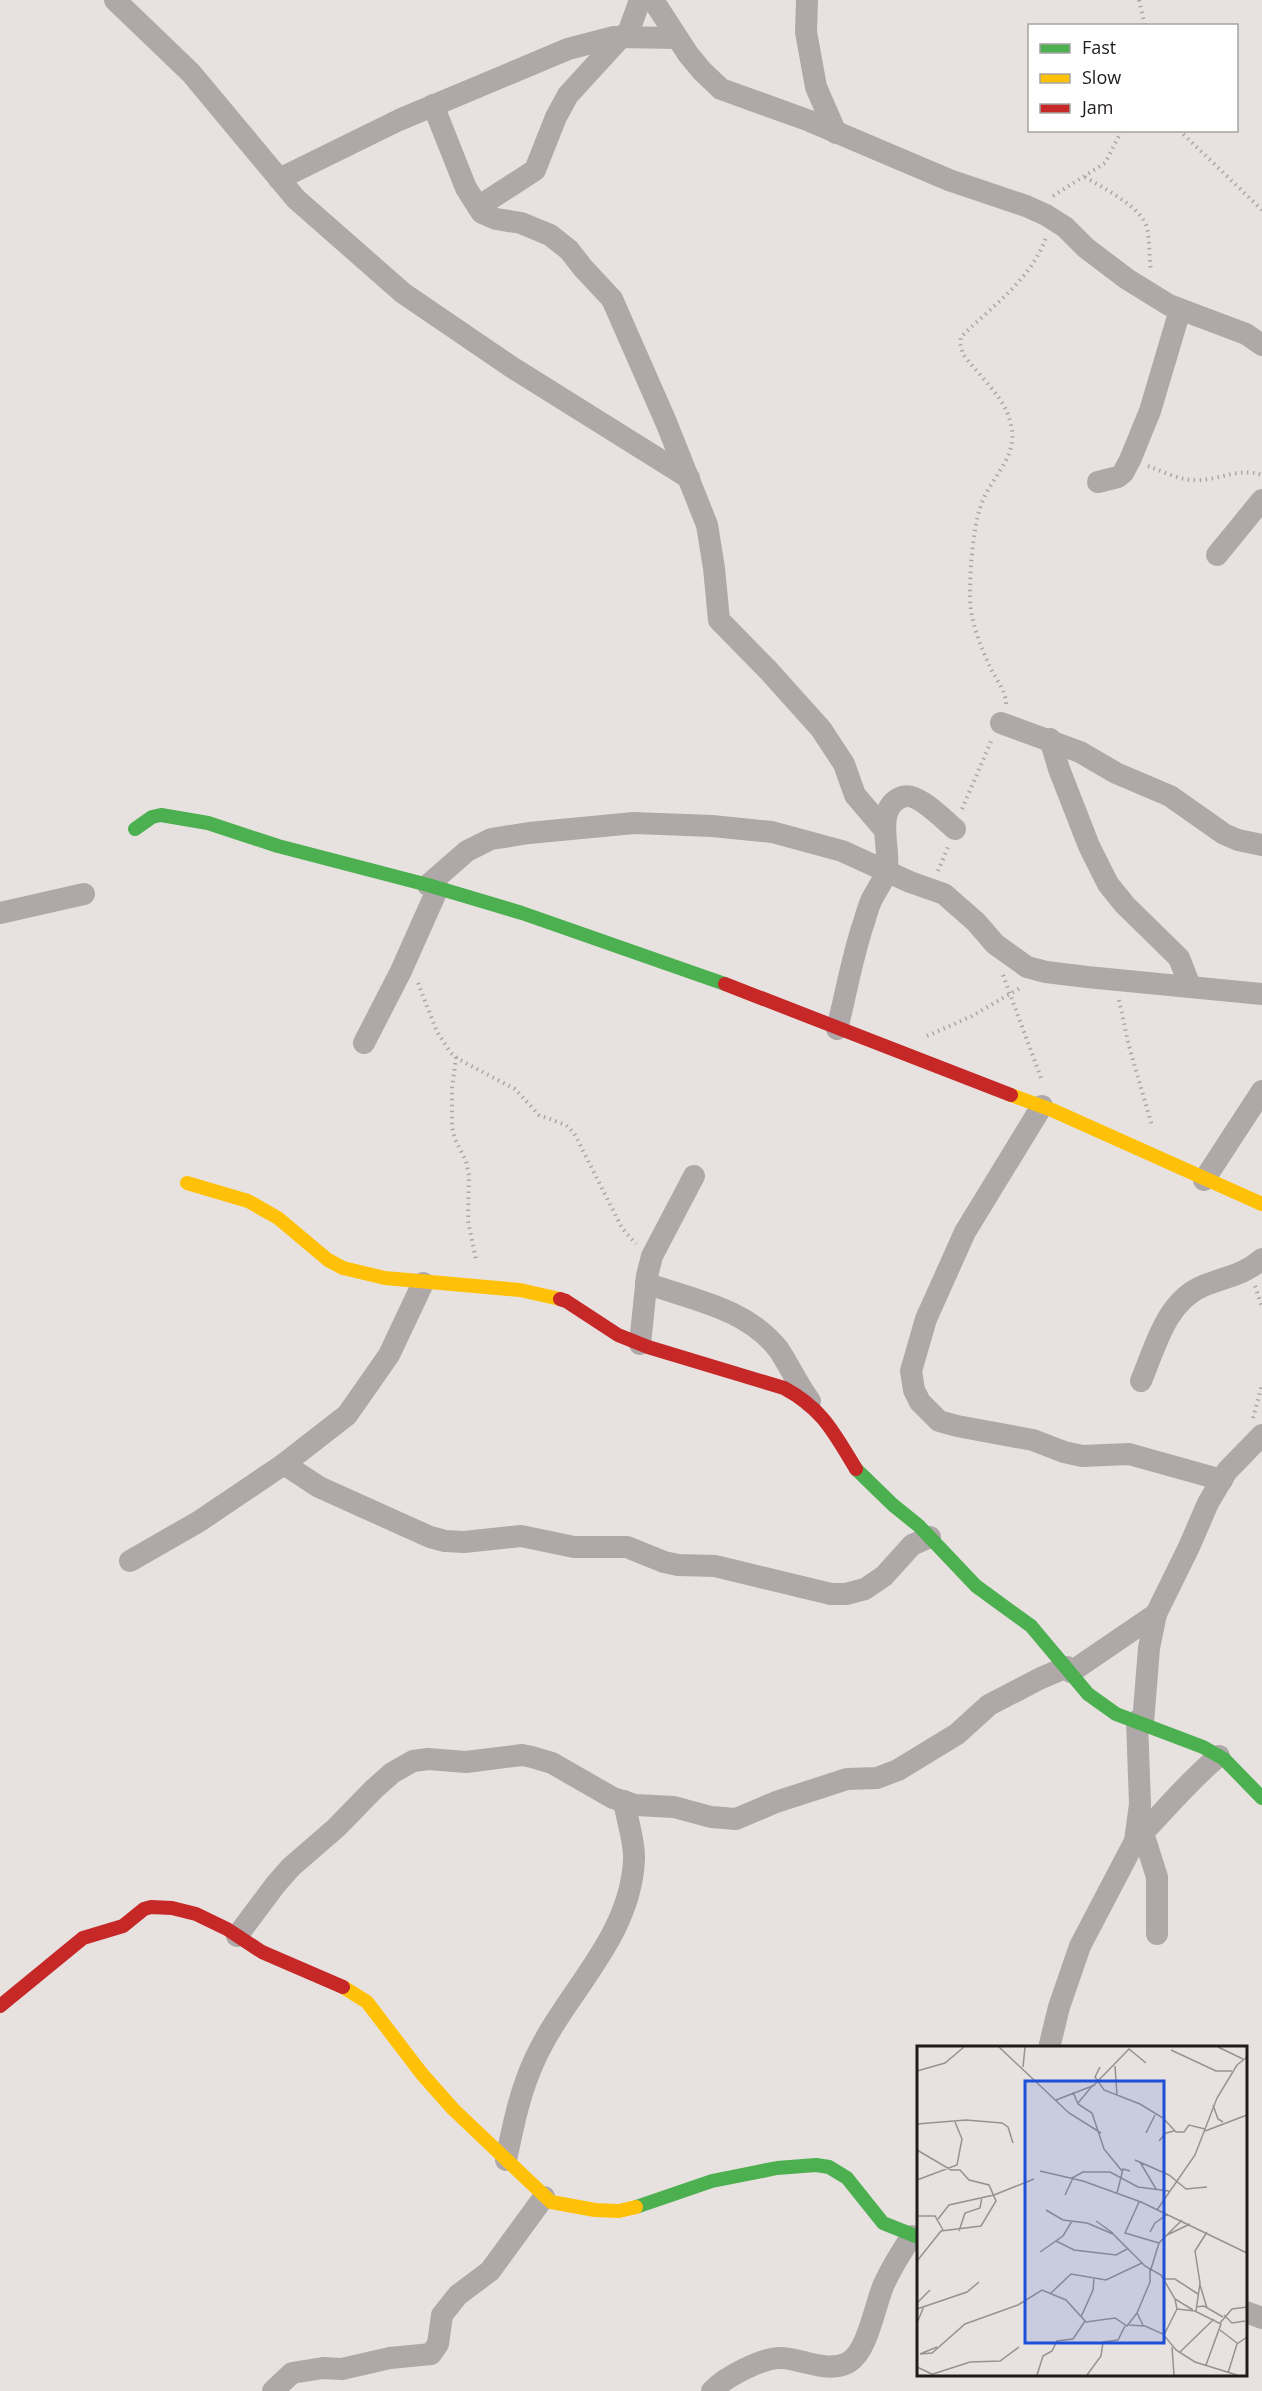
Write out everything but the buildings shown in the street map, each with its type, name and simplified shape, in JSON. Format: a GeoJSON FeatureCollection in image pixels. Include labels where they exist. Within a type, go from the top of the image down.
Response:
{"type":"FeatureCollection","features":[{"type":"Feature","properties":{"kind":"street"},"geometry":{"type":"LineString","coordinates":[[115,0],[191,73],[296,200],[403,293],[510,366],[689,478]]}},
{"type":"Feature","properties":{"kind":"street"},"geometry":{"type":"LineString","coordinates":[[478,207],[535,170],[556,117],[568,95],[625,36],[640,0]]}},
{"type":"Feature","properties":{"kind":"street"},"geometry":{"type":"LineString","coordinates":[[653,0],[677,38],[702,71],[721,88],[1045,216],[1065,227],[1086,248],[1127,279],[1156,297],[1180,310],[1246,334],[1262,345]]}},
{"type":"Feature","properties":{"kind":"street"},"geometry":{"type":"LineString","coordinates":[[807,0],[806,32],[816,87],[836,133]]}},
{"type":"Feature","properties":{"kind":"street"},"geometry":{"type":"LineString","coordinates":[[279,180],[433,105],[568,49],[625,36],[677,38]]}},
{"type":"Feature","properties":{"kind":"street"},"geometry":{"type":"LineString","coordinates":[[433,105],[466,189],[482,213],[496,219],[521,224],[561,242],[612,299],[707,525],[719,620],[821,729],[844,764],[855,795],[884,829]]}},
{"type":"Feature","properties":{"kind":"street"},"geometry":{"type":"LineString","coordinates":[[1098,482],[1118,477],[1130,460],[1150,411],[1180,310]]}},
{"type":"Feature","properties":{"kind":"street"},"geometry":{"type":"LineString","coordinates":[[1217,555],[1262,500]]}},
{"type":"Feature","properties":{"kind":"street"},"geometry":{"type":"LineString","coordinates":[[1000,723],[1050,739],[1080,752],[1132,781],[1170,796],[1224,834],[1238,840],[1262,845]]}},
{"type":"Feature","properties":{"kind":"street"},"geometry":{"type":"LineString","coordinates":[[1050,739],[1059,769],[1104,878],[1125,904],[1179,958],[1190,986]]}},
{"type":"Feature","properties":{"kind":"street"},"geometry":{"type":"LineString","coordinates":[[837,1029],[861,929],[871,900],[887,871],[884,829],[889,811],[896,801],[910,796],[921,801],[955,829]]}},
{"type":"Feature","properties":{"kind":"street"},"geometry":{"type":"LineString","coordinates":[[135,829],[152,817],[161,815],[187,819],[244,834],[278,846],[433,886],[522,913],[751,993],[837,1029],[1047,1108],[1262,1204]]}},
{"type":"Feature","properties":{"kind":"street"},"geometry":{"type":"LineString","coordinates":[[364,1043],[407,957],[433,886],[467,851],[491,839],[634,823],[712,826],[772,832],[842,851],[910,882],[932,888],[956,903],[1009,956],[1027,967],[1049,972],[1262,994]]}},
{"type":"Feature","properties":{"kind":"street"},"geometry":{"type":"LineString","coordinates":[[0,914],[84,894]]}},
{"type":"Feature","properties":{"kind":"street"},"geometry":{"type":"LineString","coordinates":[[1204,1180],[1262,1090]]}},
{"type":"Feature","properties":{"kind":"street"},"geometry":{"type":"LineString","coordinates":[[1047,1108],[965,1232],[926,1318],[911,1371],[914,1390],[920,1402],[939,1421],[1033,1440],[1064,1452],[1083,1456],[1129,1454],[1222,1480]]}},
{"type":"Feature","properties":{"kind":"street"},"geometry":{"type":"LineString","coordinates":[[640,1344],[646,1282],[652,1256],[694,1176]]}},
{"type":"Feature","properties":{"kind":"street"},"geometry":{"type":"LineString","coordinates":[[187,1183],[248,1201],[278,1218],[328,1260],[343,1268],[385,1278],[423,1283],[520,1290],[566,1301],[598,1323],[640,1344],[784,1388],[814,1407],[825,1418],[856,1469],[930,1537],[976,1586],[1031,1626],[1088,1694],[1116,1714],[1203,1747],[1219,1756],[1262,1798]]}},
{"type":"Feature","properties":{"kind":"street"},"geometry":{"type":"LineString","coordinates":[[1141,1382],[1163,1329],[1177,1304],[1186,1295],[1203,1286],[1243,1273],[1262,1259]]}},
{"type":"Feature","properties":{"kind":"street"},"geometry":{"type":"LineString","coordinates":[[646,1282],[730,1311],[752,1325],[777,1348],[814,1407]]}},
{"type":"Feature","properties":{"kind":"street"},"geometry":{"type":"LineString","coordinates":[[130,1561],[198,1522],[284,1464],[347,1415],[390,1355],[423,1283]]}},
{"type":"Feature","properties":{"kind":"street"},"geometry":{"type":"LineString","coordinates":[[1157,1934],[1157,1877],[1139,1837],[1140,1722],[1149,1648],[1156,1614],[1208,1503],[1236,1461],[1262,1435]]}},
{"type":"Feature","properties":{"kind":"street"},"geometry":{"type":"LineString","coordinates":[[284,1464],[320,1487],[430,1537],[445,1541],[464,1542],[521,1536],[574,1547],[619,1546],[678,1565],[715,1566],[831,1594],[846,1594],[865,1589],[884,1576],[912,1545],[930,1537]]}},
{"type":"Feature","properties":{"kind":"street"},"geometry":{"type":"LineString","coordinates":[[237,1936],[291,1867],[336,1828],[392,1773],[413,1761],[428,1759],[466,1762],[522,1755],[552,1763],[590,1786],[624,1802],[635,1805],[674,1807],[711,1817],[736,1820],[776,1802],[847,1779],[878,1778],[898,1770],[948,1740],[989,1705],[1041,1678],[1069,1670],[1156,1614]]}},
{"type":"Feature","properties":{"kind":"street"},"geometry":{"type":"LineString","coordinates":[[1049,2046],[1059,2007],[1080,1946],[1139,1837],[1194,1777],[1219,1756]]}},
{"type":"Feature","properties":{"kind":"street"},"geometry":{"type":"LineString","coordinates":[[506,2160],[516,2113],[535,2058],[572,1996],[602,1954],[622,1915],[634,1858],[624,1802]]}},
{"type":"Feature","properties":{"kind":"street"},"geometry":{"type":"LineString","coordinates":[[0,2006],[83,1938],[123,1926],[144,1909],[172,1908],[196,1914],[262,1952],[352,1991],[367,2002],[422,2074],[453,2109],[551,2202],[571,2207],[619,2211],[712,2181],[742,2174],[803,2165],[829,2167],[847,2178],[883,2223],[915,2236],[896,2260],[884,2284],[859,2353],[849,2363],[818,2365],[783,2358],[769,2359],[728,2379],[712,2391]]}},
{"type":"Feature","properties":{"kind":"street"},"geometry":{"type":"LineString","coordinates":[[273,2391],[292,2373],[323,2368],[342,2369],[390,2358],[431,2354],[438,2344],[442,2315],[458,2295],[490,2271],[544,2197]]}},
{"type":"Feature","properties":{"kind":"street"},"geometry":{"type":"LineString","coordinates":[[1247,2313],[1262,2318]]}},
{"type":"Feature","properties":{"kind":"path"},"geometry":{"type":"LineString","coordinates":[[1139,0],[1145,24]]}},
{"type":"Feature","properties":{"kind":"path"},"geometry":{"type":"LineString","coordinates":[[932,888],[984,754],[1000,723],[1006,699],[1001,684],[978,640],[969,595],[975,534],[981,505],[1005,466],[1013,438],[1006,410],[963,354],[961,337],[1014,286],[1042,250],[1048,200],[1105,163],[1121,132]]}},
{"type":"Feature","properties":{"kind":"path"},"geometry":{"type":"LineString","coordinates":[[1181,132],[1262,210]]}},
{"type":"Feature","properties":{"kind":"path"},"geometry":{"type":"LineString","coordinates":[[1085,177],[1137,211],[1145,221],[1156,297]]}},
{"type":"Feature","properties":{"kind":"path"},"geometry":{"type":"LineString","coordinates":[[1130,460],[1186,479],[1207,479],[1233,472],[1262,475]]}},
{"type":"Feature","properties":{"kind":"path"},"geometry":{"type":"LineString","coordinates":[[407,957],[437,1032],[456,1057],[514,1089],[539,1115],[566,1125],[574,1133],[622,1228],[652,1256]]}},
{"type":"Feature","properties":{"kind":"path"},"geometry":{"type":"LineString","coordinates":[[901,1052],[938,1030],[972,1016],[1049,972]]}},
{"type":"Feature","properties":{"kind":"path"},"geometry":{"type":"LineString","coordinates":[[1112,979],[1139,1082],[1148,1106],[1156,1157]]}},
{"type":"Feature","properties":{"kind":"path"},"geometry":{"type":"LineString","coordinates":[[1011,993],[1047,1108]]}},
{"type":"Feature","properties":{"kind":"path"},"geometry":{"type":"LineString","coordinates":[[456,1057],[452,1089],[452,1127],[466,1161],[470,1187],[468,1221],[482,1288]]}},
{"type":"Feature","properties":{"kind":"traffic: fast"},"geometry":{"type":"LineString","coordinates":[[135,829],[152,817],[161,815],[208,823],[278,846],[428,885],[522,913],[725,984]]}},
{"type":"Feature","properties":{"kind":"traffic: fast"},"geometry":{"type":"LineString","coordinates":[[856,1469],[893,1505],[919,1526],[976,1586],[1031,1626],[1088,1694],[1116,1714],[1203,1747],[1224,1759],[1262,1798]]}},
{"type":"Feature","properties":{"kind":"traffic: fast"},"geometry":{"type":"LineString","coordinates":[[636,2207],[712,2181],[777,2168],[816,2165],[829,2167],[847,2178],[883,2223],[917,2237]]}},
{"type":"Feature","properties":{"kind":"traffic: slow"},"geometry":{"type":"LineString","coordinates":[[1011,1095],[1052,1110],[1262,1204]]}},
{"type":"Feature","properties":{"kind":"traffic: slow"},"geometry":{"type":"LineString","coordinates":[[187,1183],[248,1201],[278,1218],[328,1260],[343,1268],[385,1278],[520,1290],[560,1299]]}},
{"type":"Feature","properties":{"kind":"traffic: slow"},"geometry":{"type":"LineString","coordinates":[[343,1987],[367,2002],[422,2074],[453,2109],[551,2202],[595,2210],[619,2211],[636,2207]]}},
{"type":"Feature","properties":{"kind":"traffic: jam"},"geometry":{"type":"LineString","coordinates":[[725,984],[1011,1095]]}},
{"type":"Feature","properties":{"kind":"traffic: jam"},"geometry":{"type":"LineString","coordinates":[[560,1299],[618,1335],[648,1347],[784,1388],[809,1404],[818,1413],[834,1433],[856,1469]]}},
{"type":"Feature","properties":{"kind":"traffic: jam"},"geometry":{"type":"LineString","coordinates":[[0,2006],[83,1938],[123,1926],[144,1909],[151,1907],[172,1908],[196,1914],[227,1929],[262,1952],[343,1987]]}}]}
